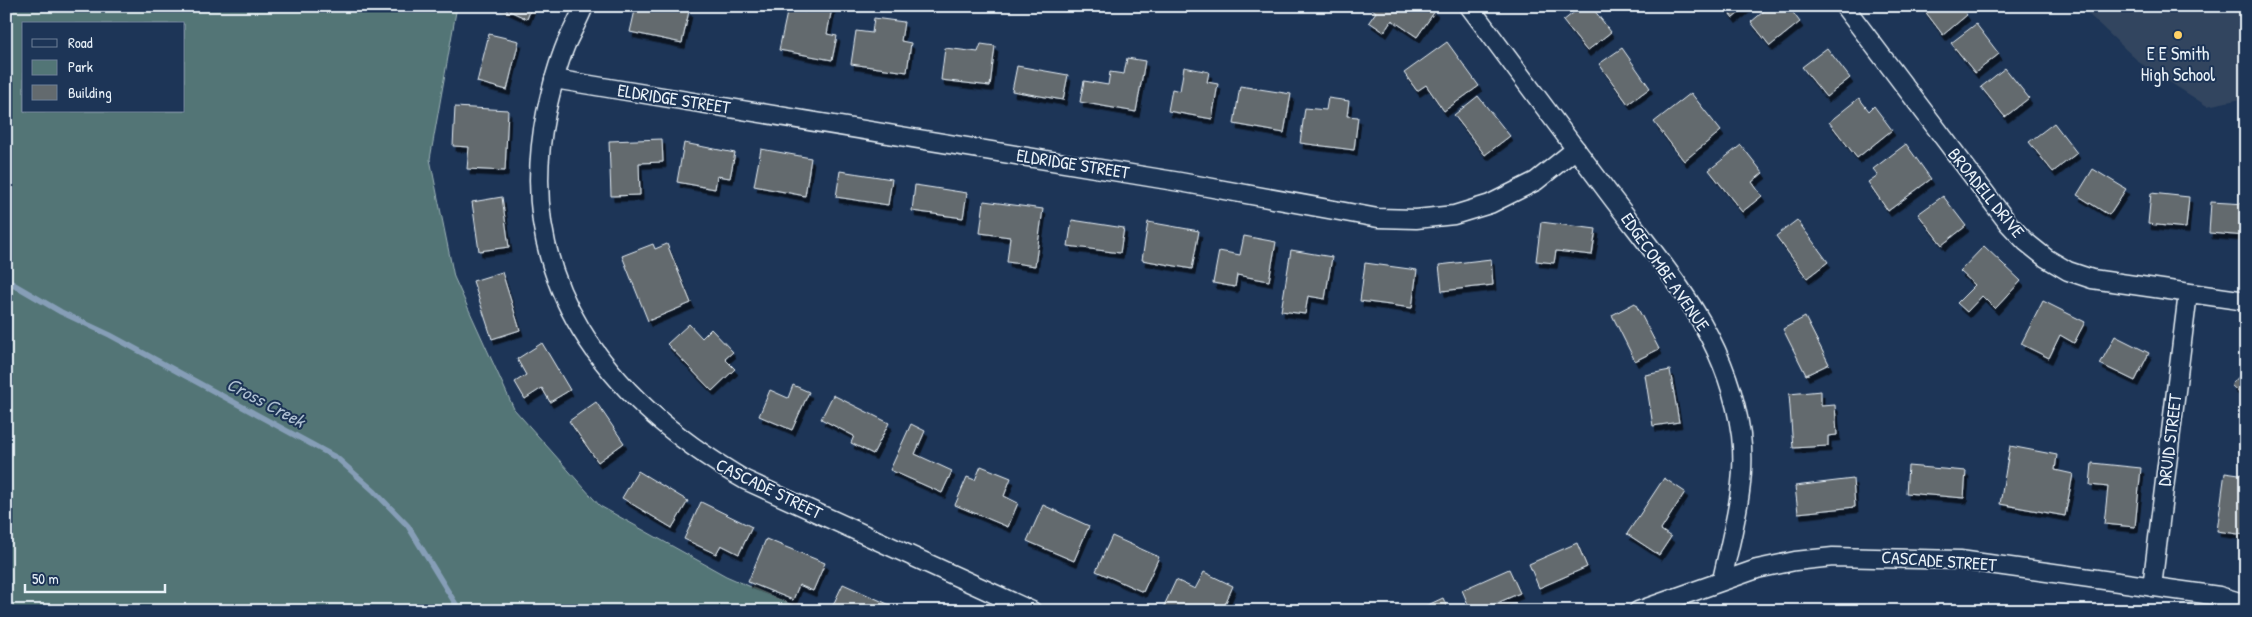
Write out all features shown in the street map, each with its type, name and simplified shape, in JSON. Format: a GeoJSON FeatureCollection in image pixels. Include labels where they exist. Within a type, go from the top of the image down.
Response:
{"type":"FeatureCollection","features":[{"type":"Feature","properties":{"kind":"street","name":"CASCADE STREET"},"geometry":{"type":"LineString","coordinates":[[584,6],[566,45],[554,79],[546,114],[541,153],[540,191],[542,229],[551,266],[565,302],[593,348],[622,386],[679,438],[710,460],[745,480],[1032,611]]}},
{"type":"Feature","properties":{"kind":"street","name":"EDGECOMBE AVENUE"},"geometry":{"type":"LineString","coordinates":[[1469,6],[1693,307],[1723,363],[1734,399],[1741,437],[1742,475],[1739,501],[1722,580]]}},
{"type":"Feature","properties":{"kind":"street","name":"BROADELL DRIVE"},"geometry":{"type":"LineString","coordinates":[[1844,6],[1984,193],[2026,242],[2060,266],[2092,279],[2246,301]]}},
{"type":"Feature","properties":{"kind":"street","name":"ELDRIDGE STREET"},"geometry":{"type":"LineString","coordinates":[[554,79],[1180,182],[1378,218],[1416,220],[1454,215],[1490,204],[1536,181],[1576,149]]}},
{"type":"Feature","properties":{"kind":"street","name":"DRUID STREET"},"geometry":{"type":"LineString","coordinates":[[2152,587],[2188,293]]}},
{"type":"Feature","properties":{"kind":"street","name":"CASCADE STREET"},"geometry":{"type":"LineString","coordinates":[[1638,611],[1722,580],[1758,569],[1795,561],[1833,557],[1960,560],[2219,596],[2246,604]]}},
{"type":"Feature","properties":{"kind":"shaded area","name":"E E Smith High School"},"geometry":{"type":"Polygon","coordinates":[[[2080,6],[2246,6],[2246,98],[2207,106],[2140,63],[2080,6]]]}},
{"type":"Feature","properties":{"kind":"green space"},"geometry":{"type":"Polygon","coordinates":[[[6,6],[457,6],[430,159],[454,277],[514,409],[600,506],[726,576],[806,611],[6,611],[6,6]]]}},
{"type":"Feature","properties":{"kind":"building"},"geometry":{"type":"Polygon","coordinates":[[[499,6],[532,6],[527,19],[499,6]]]}},
{"type":"Feature","properties":{"kind":"building"},"geometry":{"type":"Polygon","coordinates":[[[636,6],[667,6],[689,11],[682,43],[630,32],[636,6]]]}},
{"type":"Feature","properties":{"kind":"building"},"geometry":{"type":"Polygon","coordinates":[[[806,6],[832,8],[827,34],[837,36],[832,60],[779,50],[788,8],[805,12],[806,6]]]}},
{"type":"Feature","properties":{"kind":"building"},"geometry":{"type":"Polygon","coordinates":[[[1368,6],[1427,6],[1435,11],[1417,37],[1392,20],[1384,32],[1369,22],[1376,12],[1368,6]]]}},
{"type":"Feature","properties":{"kind":"building"},"geometry":{"type":"Polygon","coordinates":[[[1582,6],[1591,6],[1611,32],[1587,51],[1563,21],[1582,6]]]}},
{"type":"Feature","properties":{"kind":"building"},"geometry":{"type":"Polygon","coordinates":[[[1724,6],[1748,6],[1733,18],[1724,6]]]}},
{"type":"Feature","properties":{"kind":"building"},"geometry":{"type":"Polygon","coordinates":[[[1770,6],[1788,6],[1800,22],[1770,46],[1751,22],[1770,6]]]}},
{"type":"Feature","properties":{"kind":"building"},"geometry":{"type":"Polygon","coordinates":[[[1921,6],[1960,6],[1967,15],[1943,35],[1921,6]]]}},
{"type":"Feature","properties":{"kind":"building"},"geometry":{"type":"Polygon","coordinates":[[[874,18],[904,22],[901,41],[911,43],[907,72],[851,64],[856,31],[872,33],[874,18]]]}},
{"type":"Feature","properties":{"kind":"building"},"geometry":{"type":"Polygon","coordinates":[[[1976,24],[1999,54],[1975,73],[1951,43],[1976,24]]]}},
{"type":"Feature","properties":{"kind":"building"},"geometry":{"type":"Polygon","coordinates":[[[489,34],[519,41],[507,90],[477,82],[489,34]]]}},
{"type":"Feature","properties":{"kind":"building"},"geometry":{"type":"Polygon","coordinates":[[[1447,42],[1479,86],[1444,111],[1426,85],[1417,91],[1404,73],[1447,42]]]}},
{"type":"Feature","properties":{"kind":"building"},"geometry":{"type":"Polygon","coordinates":[[[981,44],[995,46],[990,86],[941,80],[945,48],[978,52],[981,44]]]}},
{"type":"Feature","properties":{"kind":"building"},"geometry":{"type":"Polygon","coordinates":[[[1622,48],[1650,88],[1628,104],[1599,64],[1622,48]]]}},
{"type":"Feature","properties":{"kind":"building"},"geometry":{"type":"Polygon","coordinates":[[[1827,48],[1850,78],[1826,97],[1802,67],[1827,48]]]}},
{"type":"Feature","properties":{"kind":"building"},"geometry":{"type":"Polygon","coordinates":[[[1127,58],[1145,61],[1136,112],[1080,102],[1084,81],[1108,85],[1110,72],[1124,74],[1127,58]]]}},
{"type":"Feature","properties":{"kind":"building"},"geometry":{"type":"Polygon","coordinates":[[[1017,66],[1068,75],[1063,100],[1012,91],[1017,66]]]}},
{"type":"Feature","properties":{"kind":"building"},"geometry":{"type":"Polygon","coordinates":[[[1184,67],[1209,72],[1207,82],[1218,84],[1212,119],[1168,111],[1172,89],[1180,91],[1184,67]]]}},
{"type":"Feature","properties":{"kind":"building"},"geometry":{"type":"Polygon","coordinates":[[[2005,68],[2029,98],[2005,117],[1981,87],[2005,68]]]}},
{"type":"Feature","properties":{"kind":"building"},"geometry":{"type":"Polygon","coordinates":[[[1240,86],[1291,94],[1284,133],[1234,124],[1240,86]]]}},
{"type":"Feature","properties":{"kind":"building"},"geometry":{"type":"Polygon","coordinates":[[[1691,93],[1721,131],[1684,161],[1654,122],[1691,93]]]}},
{"type":"Feature","properties":{"kind":"building"},"geometry":{"type":"Polygon","coordinates":[[[1478,96],[1510,136],[1485,155],[1454,115],[1478,96]]]}},
{"type":"Feature","properties":{"kind":"building"},"geometry":{"type":"Polygon","coordinates":[[[1328,98],[1349,101],[1347,116],[1358,117],[1354,150],[1300,143],[1305,108],[1326,110],[1328,98]]]}},
{"type":"Feature","properties":{"kind":"building"},"geometry":{"type":"Polygon","coordinates":[[[1859,98],[1869,111],[1874,106],[1892,130],[1857,158],[1829,122],[1859,98]]]}},
{"type":"Feature","properties":{"kind":"building"},"geometry":{"type":"Polygon","coordinates":[[[455,107],[508,110],[505,171],[467,169],[469,147],[453,146],[455,107]]]}},
{"type":"Feature","properties":{"kind":"building"},"geometry":{"type":"Polygon","coordinates":[[[2054,123],[2077,153],[2053,172],[2029,142],[2054,123]]]}},
{"type":"Feature","properties":{"kind":"building"},"geometry":{"type":"Polygon","coordinates":[[[662,139],[663,162],[639,163],[640,195],[611,196],[609,141],[662,139]]]}},
{"type":"Feature","properties":{"kind":"building"},"geometry":{"type":"Polygon","coordinates":[[[684,143],[735,153],[730,178],[717,176],[715,189],[677,182],[684,143]]]}},
{"type":"Feature","properties":{"kind":"building"},"geometry":{"type":"Polygon","coordinates":[[[1906,144],[1931,179],[1888,211],[1868,182],[1878,175],[1873,169],[1906,144]]]}},
{"type":"Feature","properties":{"kind":"building"},"geometry":{"type":"Polygon","coordinates":[[[1741,145],[1763,173],[1752,182],[1762,196],[1742,212],[1709,170],[1741,145]]]}},
{"type":"Feature","properties":{"kind":"building"},"geometry":{"type":"Polygon","coordinates":[[[761,149],[811,158],[805,196],[754,186],[761,149]]]}},
{"type":"Feature","properties":{"kind":"building"},"geometry":{"type":"Polygon","coordinates":[[[2093,169],[2126,189],[2109,215],[2077,195],[2093,169]]]}},
{"type":"Feature","properties":{"kind":"building"},"geometry":{"type":"Polygon","coordinates":[[[840,171],[892,179],[888,205],[836,197],[840,171]]]}},
{"type":"Feature","properties":{"kind":"building"},"geometry":{"type":"Polygon","coordinates":[[[915,185],[967,193],[963,218],[912,211],[915,185]]]}},
{"type":"Feature","properties":{"kind":"building"},"geometry":{"type":"Polygon","coordinates":[[[2151,193],[2189,197],[2186,228],[2148,224],[2151,193]]]}},
{"type":"Feature","properties":{"kind":"building"},"geometry":{"type":"Polygon","coordinates":[[[1943,196],[1966,226],[1942,245],[1918,214],[1943,196]]]}},
{"type":"Feature","properties":{"kind":"building"},"geometry":{"type":"Polygon","coordinates":[[[502,197],[509,247],[479,251],[472,202],[502,197]]]}},
{"type":"Feature","properties":{"kind":"building"},"geometry":{"type":"Polygon","coordinates":[[[984,201],[1043,209],[1035,266],[1007,262],[1010,237],[980,233],[984,201]]]}},
{"type":"Feature","properties":{"kind":"building"},"geometry":{"type":"Polygon","coordinates":[[[2211,202],[2246,204],[2246,236],[2209,233],[2211,202]]]}},
{"type":"Feature","properties":{"kind":"building"},"geometry":{"type":"Polygon","coordinates":[[[1072,220],[1124,228],[1120,253],[1068,246],[1072,220]]]}},
{"type":"Feature","properties":{"kind":"building"},"geometry":{"type":"Polygon","coordinates":[[[1797,220],[1828,262],[1807,278],[1776,236],[1797,220]]]}},
{"type":"Feature","properties":{"kind":"building"},"geometry":{"type":"Polygon","coordinates":[[[1148,222],[1199,231],[1192,269],[1142,260],[1148,222]]]}},
{"type":"Feature","properties":{"kind":"building"},"geometry":{"type":"Polygon","coordinates":[[[1541,222],[1596,229],[1592,255],[1556,251],[1554,263],[1536,261],[1541,222]]]}},
{"type":"Feature","properties":{"kind":"building"},"geometry":{"type":"Polygon","coordinates":[[[1244,236],[1276,242],[1269,281],[1237,275],[1235,287],[1213,283],[1219,251],[1240,255],[1244,236]]]}},
{"type":"Feature","properties":{"kind":"building"},"geometry":{"type":"Polygon","coordinates":[[[653,244],[655,249],[667,244],[691,303],[648,321],[622,256],[653,244]]]}},
{"type":"Feature","properties":{"kind":"building"},"geometry":{"type":"Polygon","coordinates":[[[1984,246],[2021,281],[1995,309],[1982,296],[1967,312],[1957,303],[1975,285],[1960,271],[1984,246]]]}},
{"type":"Feature","properties":{"kind":"building"},"geometry":{"type":"Polygon","coordinates":[[[1291,250],[1332,257],[1325,299],[1308,296],[1305,314],[1281,311],[1291,250]]]}},
{"type":"Feature","properties":{"kind":"building"},"geometry":{"type":"Polygon","coordinates":[[[1491,259],[1493,285],[1442,291],[1439,265],[1491,259]]]}},
{"type":"Feature","properties":{"kind":"building"},"geometry":{"type":"Polygon","coordinates":[[[1365,263],[1417,270],[1412,308],[1360,301],[1365,263]]]}},
{"type":"Feature","properties":{"kind":"building"},"geometry":{"type":"Polygon","coordinates":[[[502,272],[520,330],[492,339],[473,281],[502,272]]]}},
{"type":"Feature","properties":{"kind":"building"},"geometry":{"type":"Polygon","coordinates":[[[2043,301],[2085,322],[2074,343],[2060,335],[2049,358],[2021,344],[2043,301]]]}},
{"type":"Feature","properties":{"kind":"building"},"geometry":{"type":"Polygon","coordinates":[[[1635,303],[1659,349],[1635,361],[1612,315],[1635,303]]]}},
{"type":"Feature","properties":{"kind":"building"},"geometry":{"type":"Polygon","coordinates":[[[1805,317],[1829,364],[1806,375],[1783,329],[1805,317]]]}},
{"type":"Feature","properties":{"kind":"building"},"geometry":{"type":"Polygon","coordinates":[[[689,324],[702,338],[711,329],[733,352],[725,359],[735,369],[712,391],[667,344],[689,324]]]}},
{"type":"Feature","properties":{"kind":"building"},"geometry":{"type":"Polygon","coordinates":[[[2115,336],[2149,353],[2135,381],[2100,364],[2115,336]]]}},
{"type":"Feature","properties":{"kind":"building"},"geometry":{"type":"Polygon","coordinates":[[[542,343],[570,390],[550,402],[542,388],[525,399],[515,382],[526,375],[517,359],[542,343]]]}},
{"type":"Feature","properties":{"kind":"building"},"geometry":{"type":"Polygon","coordinates":[[[2246,369],[2246,399],[2231,385],[2246,369]]]}},
{"type":"Feature","properties":{"kind":"building"},"geometry":{"type":"Polygon","coordinates":[[[1670,370],[1679,422],[1653,426],[1645,375],[1670,370]]]}},
{"type":"Feature","properties":{"kind":"building"},"geometry":{"type":"Polygon","coordinates":[[[793,385],[809,392],[792,430],[759,416],[770,390],[788,398],[793,385]]]}},
{"type":"Feature","properties":{"kind":"building"},"geometry":{"type":"Polygon","coordinates":[[[1821,391],[1821,406],[1835,405],[1837,435],[1828,436],[1828,446],[1793,448],[1789,394],[1821,391]]]}},
{"type":"Feature","properties":{"kind":"building"},"geometry":{"type":"Polygon","coordinates":[[[833,395],[889,423],[873,454],[851,443],[854,436],[821,419],[833,395]]]}},
{"type":"Feature","properties":{"kind":"building"},"geometry":{"type":"Polygon","coordinates":[[[596,402],[624,443],[598,462],[569,421],[596,402]]]}},
{"type":"Feature","properties":{"kind":"building"},"geometry":{"type":"Polygon","coordinates":[[[911,424],[925,431],[915,454],[952,471],[942,493],[890,470],[911,424]]]}},
{"type":"Feature","properties":{"kind":"building"},"geometry":{"type":"Polygon","coordinates":[[[2010,446],[2057,455],[2055,470],[2073,474],[2065,516],[2000,504],[2010,446]]]}},
{"type":"Feature","properties":{"kind":"building"},"geometry":{"type":"Polygon","coordinates":[[[2092,463],[2141,468],[2135,527],[2104,524],[2108,487],[2090,485],[2092,463]]]}},
{"type":"Feature","properties":{"kind":"building"},"geometry":{"type":"Polygon","coordinates":[[[981,466],[1011,478],[1004,496],[1018,503],[1008,527],[955,505],[967,477],[975,480],[981,466]]]}},
{"type":"Feature","properties":{"kind":"building"},"geometry":{"type":"Polygon","coordinates":[[[1908,466],[1966,471],[1964,498],[1906,493],[1908,466]]]}},
{"type":"Feature","properties":{"kind":"building"},"geometry":{"type":"Polygon","coordinates":[[[638,471],[688,501],[672,528],[622,498],[638,471]]]}},
{"type":"Feature","properties":{"kind":"building"},"geometry":{"type":"Polygon","coordinates":[[[2225,472],[2246,475],[2245,535],[2217,531],[2225,472]]]}},
{"type":"Feature","properties":{"kind":"building"},"geometry":{"type":"Polygon","coordinates":[[[1664,478],[1685,492],[1661,530],[1671,537],[1659,555],[1627,534],[1664,478]]]}},
{"type":"Feature","properties":{"kind":"building"},"geometry":{"type":"Polygon","coordinates":[[[1853,479],[1855,507],[1798,513],[1795,486],[1853,479]]]}},
{"type":"Feature","properties":{"kind":"building"},"geometry":{"type":"Polygon","coordinates":[[[701,502],[752,527],[739,554],[721,545],[716,554],[684,539],[701,502]]]}},
{"type":"Feature","properties":{"kind":"building"},"geometry":{"type":"Polygon","coordinates":[[[1043,505],[1089,526],[1074,561],[1027,541],[1043,505]]]}},
{"type":"Feature","properties":{"kind":"building"},"geometry":{"type":"Polygon","coordinates":[[[1112,536],[1159,557],[1143,592],[1096,571],[1112,536]]]}},
{"type":"Feature","properties":{"kind":"building"},"geometry":{"type":"Polygon","coordinates":[[[766,539],[825,563],[813,591],[799,585],[793,600],[748,582],[766,539]]]}},
{"type":"Feature","properties":{"kind":"building"},"geometry":{"type":"Polygon","coordinates":[[[1577,543],[1587,567],[1539,588],[1529,564],[1577,543]]]}},
{"type":"Feature","properties":{"kind":"building"},"geometry":{"type":"Polygon","coordinates":[[[1509,569],[1520,593],[1479,611],[1471,611],[1462,590],[1509,569]]]}},
{"type":"Feature","properties":{"kind":"building"},"geometry":{"type":"Polygon","coordinates":[[[1204,572],[1233,586],[1222,611],[1194,611],[1187,608],[1186,611],[1162,610],[1176,580],[1195,589],[1204,572]]]}},
{"type":"Feature","properties":{"kind":"building"},"geometry":{"type":"Polygon","coordinates":[[[843,584],[890,605],[887,611],[840,611],[832,607],[843,584]]]}},
{"type":"Feature","properties":{"kind":"building"},"geometry":{"type":"Polygon","coordinates":[[[1443,598],[1449,611],[1415,611],[1443,598]]]}},
{"type":"Feature","properties":{"kind":"building"},"geometry":{"type":"Polygon","coordinates":[[[1886,608],[1931,610],[1931,611],[1886,611],[1886,608]]]}},
{"type":"Feature","properties":{"kind":"waterway","name":"Cross Creek"},"geometry":{"type":"LineString","coordinates":[[6,280],[61,312],[110,335],[337,458],[374,491],[408,526],[460,611]]}},
{"type":"Feature","properties":{"kind":"place","name":"E E Smith High School"},"geometry":{"type":"Point","coordinates":[2178,35]}}]}
